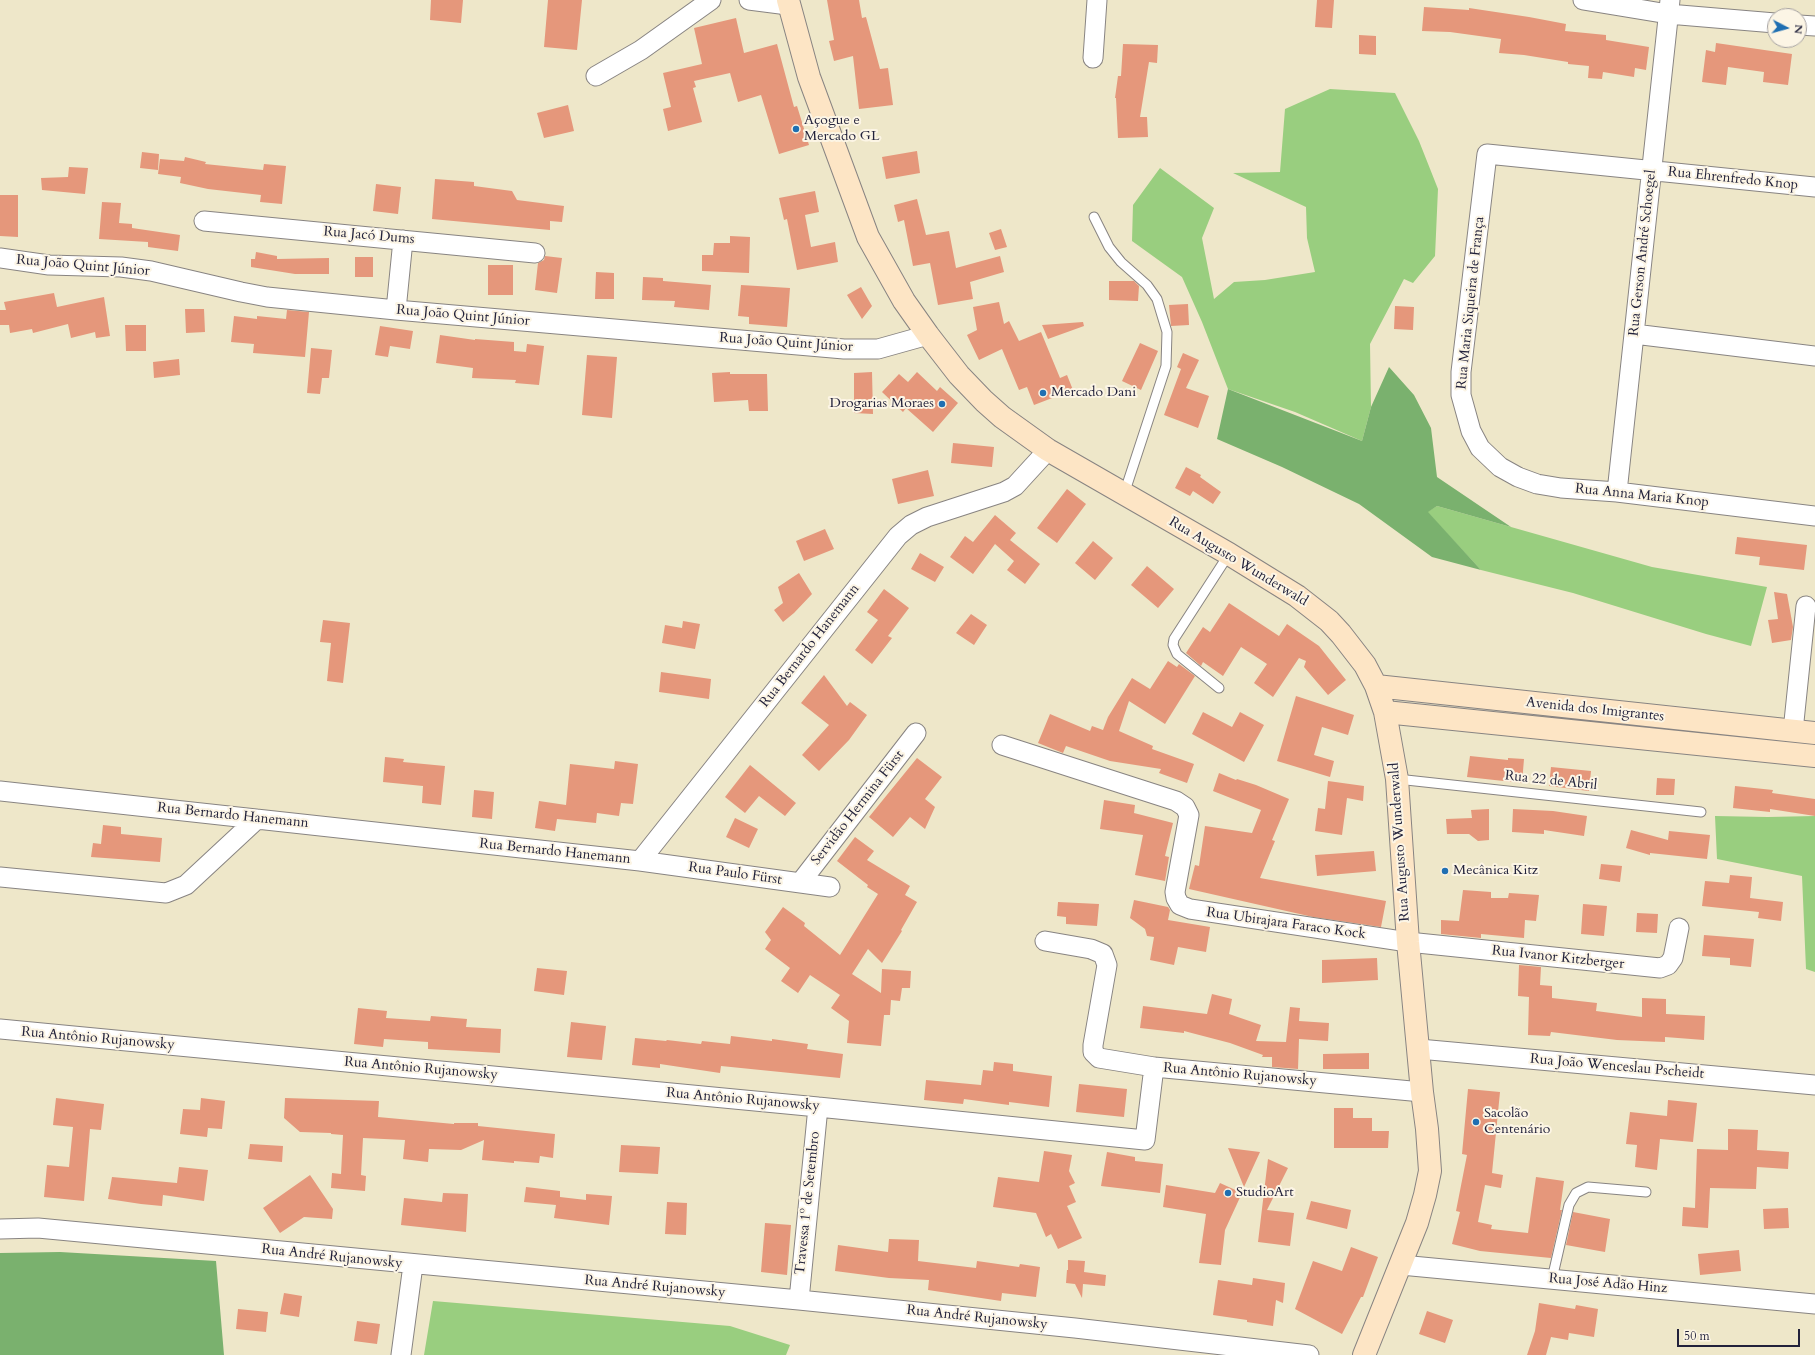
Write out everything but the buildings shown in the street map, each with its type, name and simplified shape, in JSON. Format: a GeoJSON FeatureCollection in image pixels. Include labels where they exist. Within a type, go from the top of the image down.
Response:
{"type":"FeatureCollection","features":[{"type":"Feature","properties":{"kind":"main road","name":"Rua Augusto Wunderwald"},"geometry":{"type":"LineString","coordinates":[[788,2],[809,77],[857,212],[868,237],[904,301],[959,375],[984,401],[1023,433],[1048,450],[1229,554],[1297,596],[1329,621],[1352,648],[1376,686],[1385,712],[1397,779],[1408,942],[1422,1092],[1429,1143],[1430,1171],[1417,1223],[1364,1355]]}},
{"type":"Feature","properties":{"kind":"main road","name":"Avenida dos Imigrantes"},"geometry":{"type":"LineString","coordinates":[[1376,686],[1815,733]]}},
{"type":"Feature","properties":{"kind":"main road","name":"Avenida dos Imigrantes"},"geometry":{"type":"LineString","coordinates":[[1385,712],[1815,756]]}},
{"type":"Feature","properties":{"kind":"main road"},"geometry":{"type":"LineString","coordinates":[[1658,739],[1653,730],[1654,724],[1661,717]]}},
{"type":"Feature","properties":{"kind":"main road"},"geometry":{"type":"LineString","coordinates":[[1786,753],[1793,743],[1793,731]]}},
{"type":"Feature","properties":{"kind":"street"},"geometry":{"type":"LineString","coordinates":[[596,76],[641,50],[711,0]]}},
{"type":"Feature","properties":{"kind":"street"},"geometry":{"type":"LineString","coordinates":[[749,0],[788,2]]}},
{"type":"Feature","properties":{"kind":"street"},"geometry":{"type":"LineString","coordinates":[[1093,58],[1097,0]]}},
{"type":"Feature","properties":{"kind":"street"},"geometry":{"type":"LineString","coordinates":[[1582,0],[1669,7],[1767,22]]}},
{"type":"Feature","properties":{"kind":"street","name":"Rua Gerson André Schoegel"},"geometry":{"type":"LineString","coordinates":[[1617,492],[1669,7]]}},
{"type":"Feature","properties":{"kind":"street","name":"Rua Ehrenfredo Knop"},"geometry":{"type":"LineString","coordinates":[[1487,154],[1815,187]]}},
{"type":"Feature","properties":{"kind":"street","name":"Rua Maria Siqueira de França"},"geometry":{"type":"LineString","coordinates":[[1480,448],[1471,431],[1460,395],[1461,372],[1487,154]]}},
{"type":"Feature","properties":{"kind":"street","name":"Rua Jacó Dums"},"geometry":{"type":"LineString","coordinates":[[204,221],[535,253]]}},
{"type":"Feature","properties":{"kind":"street"},"geometry":{"type":"LineString","coordinates":[[396,310],[403,240]]}},
{"type":"Feature","properties":{"kind":"street","name":"Rua João Quint Júnior"},"geometry":{"type":"LineString","coordinates":[[0,258],[49,265],[121,267],[151,271],[267,297],[396,310],[844,349],[878,349],[928,335]]}},
{"type":"Feature","properties":{"kind":"street"},"geometry":{"type":"LineString","coordinates":[[1634,334],[1815,356]]}},
{"type":"Feature","properties":{"kind":"street","name":"Rua Anna Maria Knop"},"geometry":{"type":"LineString","coordinates":[[1480,448],[1500,467],[1518,477],[1562,488],[1617,492],[1815,516]]}},
{"type":"Feature","properties":{"kind":"street","name":"Rua Bernardo Hanemann"},"geometry":{"type":"LineString","coordinates":[[0,791],[640,861],[898,536],[911,524],[927,517],[1004,492],[1015,486],[1048,450]]}},
{"type":"Feature","properties":{"kind":"street"},"geometry":{"type":"LineString","coordinates":[[1793,731],[1806,606]]}},
{"type":"Feature","properties":{"kind":"street","name":"Servidão Hermina Fürst"},"geometry":{"type":"LineString","coordinates":[[800,883],[916,733]]}},
{"type":"Feature","properties":{"kind":"street","name":"Rua Ubirajara Faraco Kock"},"geometry":{"type":"LineString","coordinates":[[1002,745],[1176,801],[1185,808],[1189,815],[1175,892],[1176,898],[1180,905],[1190,909],[1408,942]]}},
{"type":"Feature","properties":{"kind":"street"},"geometry":{"type":"LineString","coordinates":[[0,877],[166,893],[186,885],[257,819]]}},
{"type":"Feature","properties":{"kind":"street","name":"Rua Paulo Fürst"},"geometry":{"type":"LineString","coordinates":[[640,861],[830,887]]}},
{"type":"Feature","properties":{"kind":"street","name":"Rua Ivanor Kitzberger"},"geometry":{"type":"LineString","coordinates":[[1408,942],[1660,968],[1668,965],[1673,958],[1679,928]]}},
{"type":"Feature","properties":{"kind":"street"},"geometry":{"type":"LineString","coordinates":[[1046,941],[1091,949],[1103,954],[1107,966],[1093,1052],[1099,1058],[1154,1067]]}},
{"type":"Feature","properties":{"kind":"street","name":"Rua Antônio Rujanowsky"},"geometry":{"type":"LineString","coordinates":[[0,1029],[818,1107],[1145,1140],[1154,1067],[1422,1092]]}},
{"type":"Feature","properties":{"kind":"street","name":"Rua João Wenceslau Pscheidt"},"geometry":{"type":"LineString","coordinates":[[1419,1049],[1815,1085]]}},
{"type":"Feature","properties":{"kind":"street","name":"Travessa 1º de Setembro"},"geometry":{"type":"LineString","coordinates":[[798,1300],[818,1107]]}},
{"type":"Feature","properties":{"kind":"street","name":"Rua André Rujanowsky"},"geometry":{"type":"LineString","coordinates":[[0,1229],[38,1228],[413,1265],[798,1300],[1075,1328],[1309,1355]]}},
{"type":"Feature","properties":{"kind":"street"},"geometry":{"type":"LineString","coordinates":[[401,1355],[413,1265]]}},
{"type":"Feature","properties":{"kind":"street","name":"Rua José Adão Hinz"},"geometry":{"type":"LineString","coordinates":[[1401,1265],[1815,1304]]}},
{"type":"Feature","properties":{"kind":"lane"},"geometry":{"type":"LineString","coordinates":[[1094,217],[1109,247],[1121,262],[1147,285],[1157,299],[1167,332],[1166,366],[1124,494]]}},
{"type":"Feature","properties":{"kind":"lane"},"geometry":{"type":"LineString","coordinates":[[1219,688],[1177,654],[1173,645],[1174,639],[1229,554]]}},
{"type":"Feature","properties":{"kind":"lane","name":"Rua 22 de Abril"},"geometry":{"type":"LineString","coordinates":[[1397,779],[1701,812]]}},
{"type":"Feature","properties":{"kind":"lane"},"geometry":{"type":"LineString","coordinates":[[1552,1279],[1569,1205],[1576,1193],[1588,1187],[1646,1192]]}},
{"type":"Feature","properties":{"kind":"green space"},"geometry":{"type":"Polygon","coordinates":[[[1330,89],[1395,93],[1419,141],[1438,189],[1435,256],[1413,283],[1404,279],[1370,344],[1371,407],[1362,441],[1295,412],[1228,389],[1202,322],[1182,277],[1132,241],[1133,205],[1160,168],[1214,208],[1202,238],[1214,299],[1234,282],[1265,280],[1315,272],[1307,238],[1306,207],[1233,173],[1280,172],[1285,109],[1330,89]]]}},
{"type":"Feature","properties":{"kind":"green space"},"geometry":{"type":"Polygon","coordinates":[[[1389,367],[1414,395],[1431,428],[1437,477],[1511,527],[1437,506],[1428,512],[1481,570],[1432,557],[1359,504],[1282,467],[1217,439],[1228,389],[1362,441],[1371,407],[1389,367]]]}},
{"type":"Feature","properties":{"kind":"green space"},"geometry":{"type":"Polygon","coordinates":[[[1437,506],[1652,567],[1767,587],[1751,646],[1706,634],[1573,593],[1481,570],[1427,512],[1437,506]]]}},
{"type":"Feature","properties":{"kind":"green space"},"geometry":{"type":"Polygon","coordinates":[[[1715,816],[1815,816],[1815,972],[1806,969],[1802,876],[1717,859],[1715,816]]]}},
{"type":"Feature","properties":{"kind":"green space"},"geometry":{"type":"Polygon","coordinates":[[[60,1252],[216,1261],[224,1355],[0,1355],[0,1253],[60,1252]]]}},
{"type":"Feature","properties":{"kind":"green space"},"geometry":{"type":"Polygon","coordinates":[[[433,1301],[730,1326],[790,1345],[786,1355],[424,1355],[433,1301]]]}},
{"type":"Feature","properties":{"kind":"place","name":"Açogue e Mercado GL"},"geometry":{"type":"Point","coordinates":[796,129]}},
{"type":"Feature","properties":{"kind":"place","name":"Mercado Dani"},"geometry":{"type":"Point","coordinates":[1043,393]}},
{"type":"Feature","properties":{"kind":"place","name":"Drogarias Moraes"},"geometry":{"type":"Point","coordinates":[942,404]}},
{"type":"Feature","properties":{"kind":"place","name":"Mecânica Kitz"},"geometry":{"type":"Point","coordinates":[1445,871]}},
{"type":"Feature","properties":{"kind":"place","name":"Sacolão Centenário"},"geometry":{"type":"Point","coordinates":[1476,1122]}},
{"type":"Feature","properties":{"kind":"place","name":"StudioArt"},"geometry":{"type":"Point","coordinates":[1228,1193]}}]}
